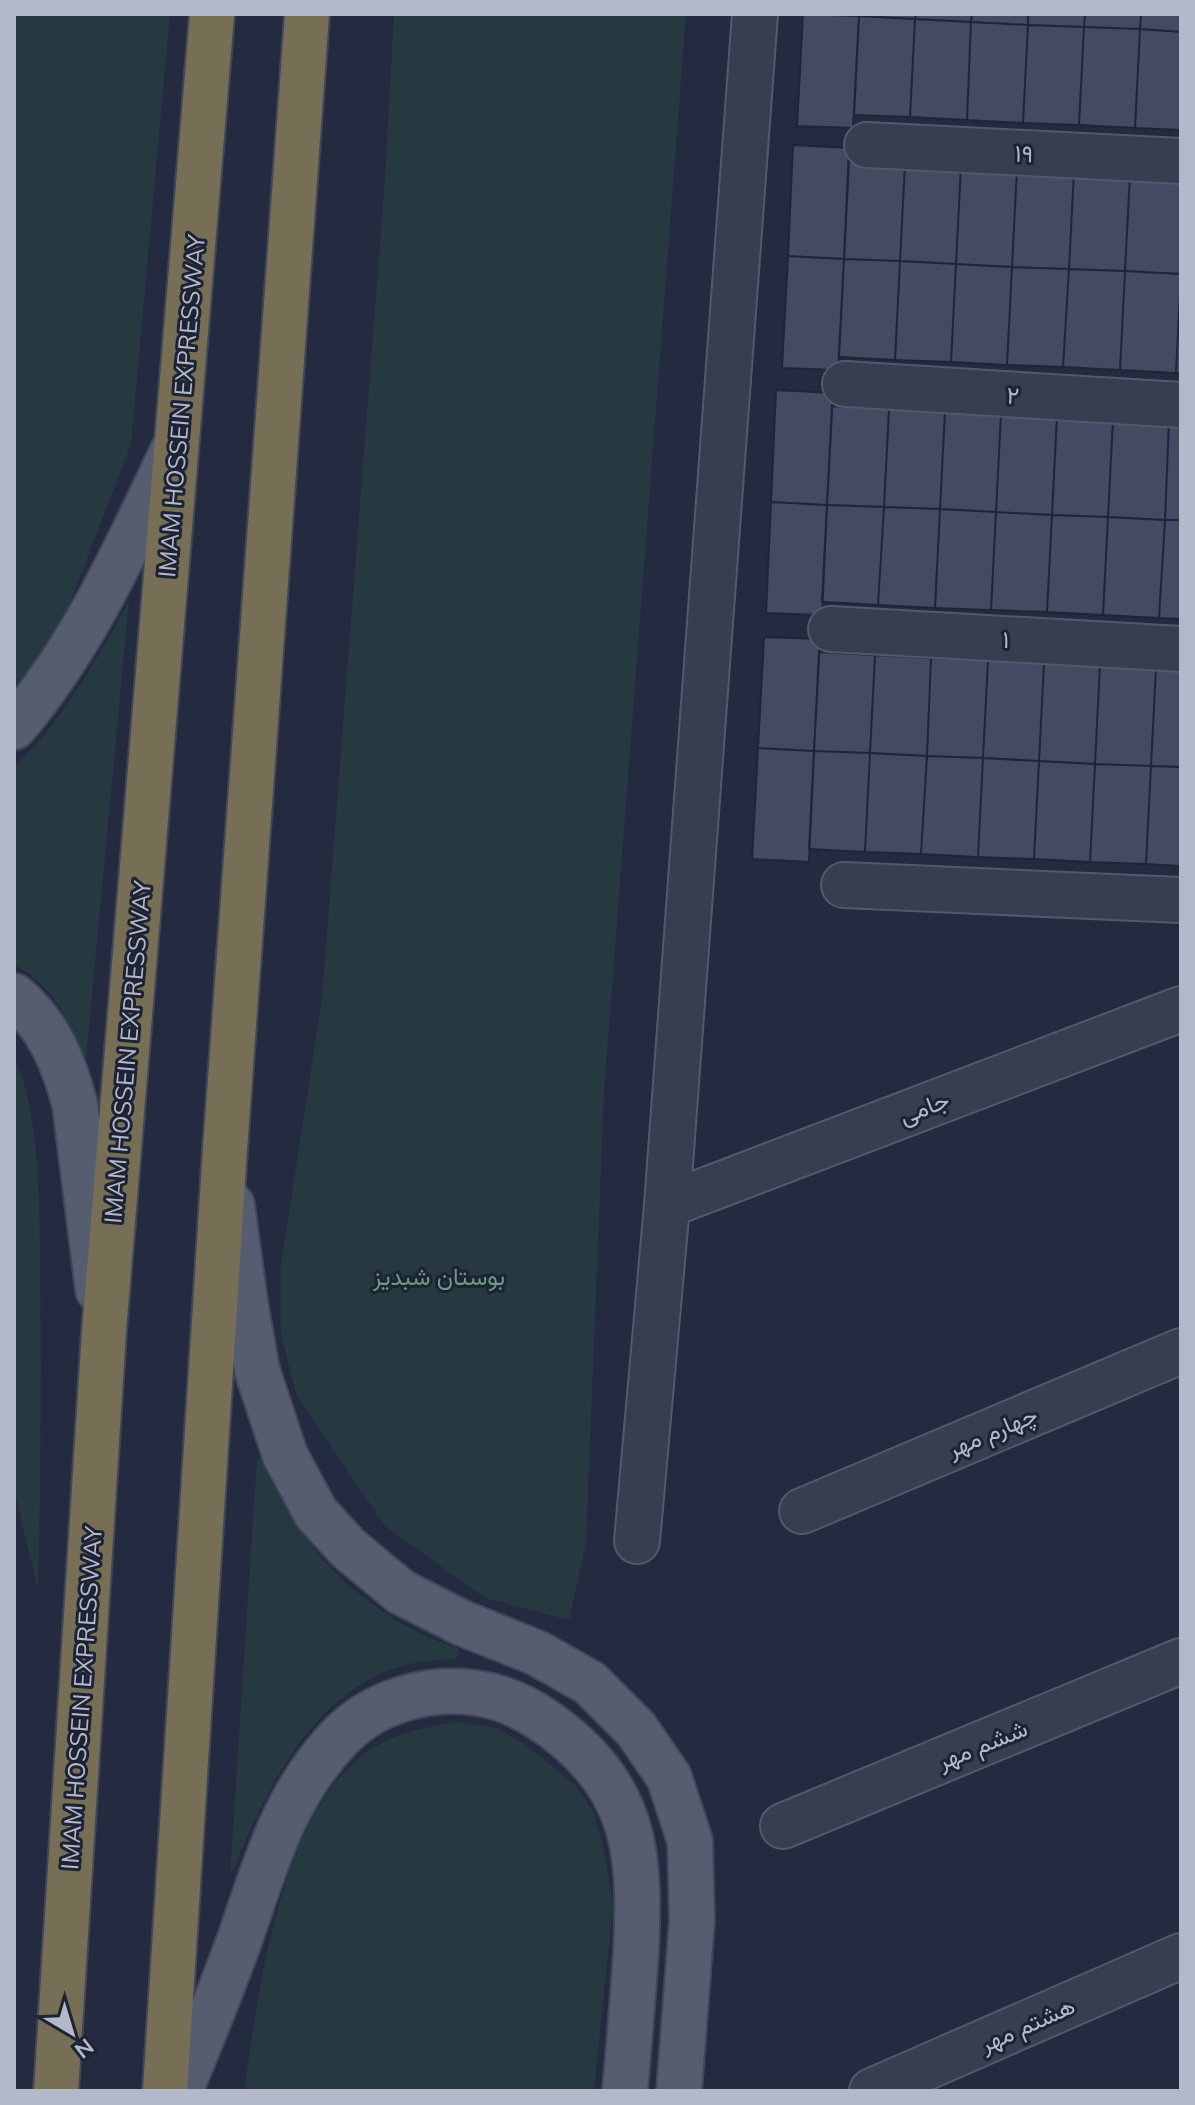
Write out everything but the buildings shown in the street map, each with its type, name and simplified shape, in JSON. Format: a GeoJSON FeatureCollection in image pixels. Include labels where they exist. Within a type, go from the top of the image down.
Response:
{"type":"FeatureCollection","features":[{"type":"Feature","properties":{"kind":"highway","name":"IMAM HOSSEIN EXPRESSWAY"},"geometry":{"type":"LineString","coordinates":[[56,2091],[104,1331],[212,14]]}},
{"type":"Feature","properties":{"kind":"highway"},"geometry":{"type":"LineString","coordinates":[[165,2091],[225,1149],[307,14]]}},
{"type":"Feature","properties":{"kind":"main road"},"geometry":{"type":"LineString","coordinates":[[14,727],[53,678],[84,626],[179,438]]}},
{"type":"Feature","properties":{"kind":"main road"},"geometry":{"type":"LineString","coordinates":[[14,996],[31,1010],[47,1033],[59,1053],[71,1091],[104,1331]]}},
{"type":"Feature","properties":{"kind":"main road"},"geometry":{"type":"LineString","coordinates":[[225,1149],[257,1370],[285,1455],[316,1513],[348,1548],[401,1592],[462,1623],[537,1653],[590,1683],[636,1729],[669,1777],[690,1841],[692,1920],[679,2091]]}},
{"type":"Feature","properties":{"kind":"main road"},"geometry":{"type":"LineString","coordinates":[[180,2091],[238,1944],[276,1833],[292,1800],[314,1767],[340,1737],[372,1712],[417,1694],[457,1690],[489,1694],[552,1725],[582,1750],[602,1773],[616,1797],[634,1850],[638,1894],[634,1994],[625,2091]]}},
{"type":"Feature","properties":{"kind":"street"},"geometry":{"type":"LineString","coordinates":[[637,1541],[667,1205],[755,14]]}},
{"type":"Feature","properties":{"kind":"street","name":"۱۹"},"geometry":{"type":"LineString","coordinates":[[867,145],[1181,161]]}},
{"type":"Feature","properties":{"kind":"street","name":"۲"},"geometry":{"type":"LineString","coordinates":[[845,384],[1181,405]]}},
{"type":"Feature","properties":{"kind":"street","name":"۱"},"geometry":{"type":"LineString","coordinates":[[831,629],[1181,649]]}},
{"type":"Feature","properties":{"kind":"street"},"geometry":{"type":"LineString","coordinates":[[844,885],[1181,900]]}},
{"type":"Feature","properties":{"kind":"street","name":"جامی"},"geometry":{"type":"LineString","coordinates":[[667,1205],[1181,1009]]}},
{"type":"Feature","properties":{"kind":"street","name":"چهارم مهر"},"geometry":{"type":"LineString","coordinates":[[802,1511],[1181,1351]]}},
{"type":"Feature","properties":{"kind":"street","name":"ششم مهر"},"geometry":{"type":"LineString","coordinates":[[783,1826],[1181,1661]]}},
{"type":"Feature","properties":{"kind":"street","name":"هشتم مهر"},"geometry":{"type":"LineString","coordinates":[[872,2091],[1181,1956]]}},
{"type":"Feature","properties":{"kind":"green space"},"geometry":{"type":"Polygon","coordinates":[[[14,14],[170,14],[131,444],[55,642],[14,689],[14,14]]]}},
{"type":"Feature","properties":{"kind":"green space","name":"بوستان شبدیز"},"geometry":{"type":"Polygon","coordinates":[[[394,14],[686,14],[604,1092],[586,1543],[569,1620],[485,1598],[385,1526],[296,1394],[281,1334],[281,1264],[322,999],[385,179],[394,14]]]}},
{"type":"Feature","properties":{"kind":"green space"},"geometry":{"type":"Polygon","coordinates":[[[129,601],[86,1058],[58,1004],[39,982],[14,965],[14,767],[64,709],[129,601]]]}},
{"type":"Feature","properties":{"kind":"green space"},"geometry":{"type":"Polygon","coordinates":[[[14,1055],[30,1109],[39,1193],[41,1395],[38,1590],[14,1489],[14,1055]]]}},
{"type":"Feature","properties":{"kind":"green space"},"geometry":{"type":"Polygon","coordinates":[[[257,1458],[267,1461],[306,1537],[342,1579],[398,1621],[458,1648],[460,1652],[456,1659],[418,1662],[395,1668],[364,1683],[337,1702],[313,1726],[274,1783],[230,1876],[257,1458]]]}},
{"type":"Feature","properties":{"kind":"green space"},"geometry":{"type":"Polygon","coordinates":[[[458,1722],[497,1728],[526,1745],[576,1786],[593,1812],[604,1848],[613,1905],[594,2091],[244,2091],[257,2004],[279,1905],[295,1857],[315,1814],[340,1777],[371,1749],[402,1734],[458,1722]]]}}]}
